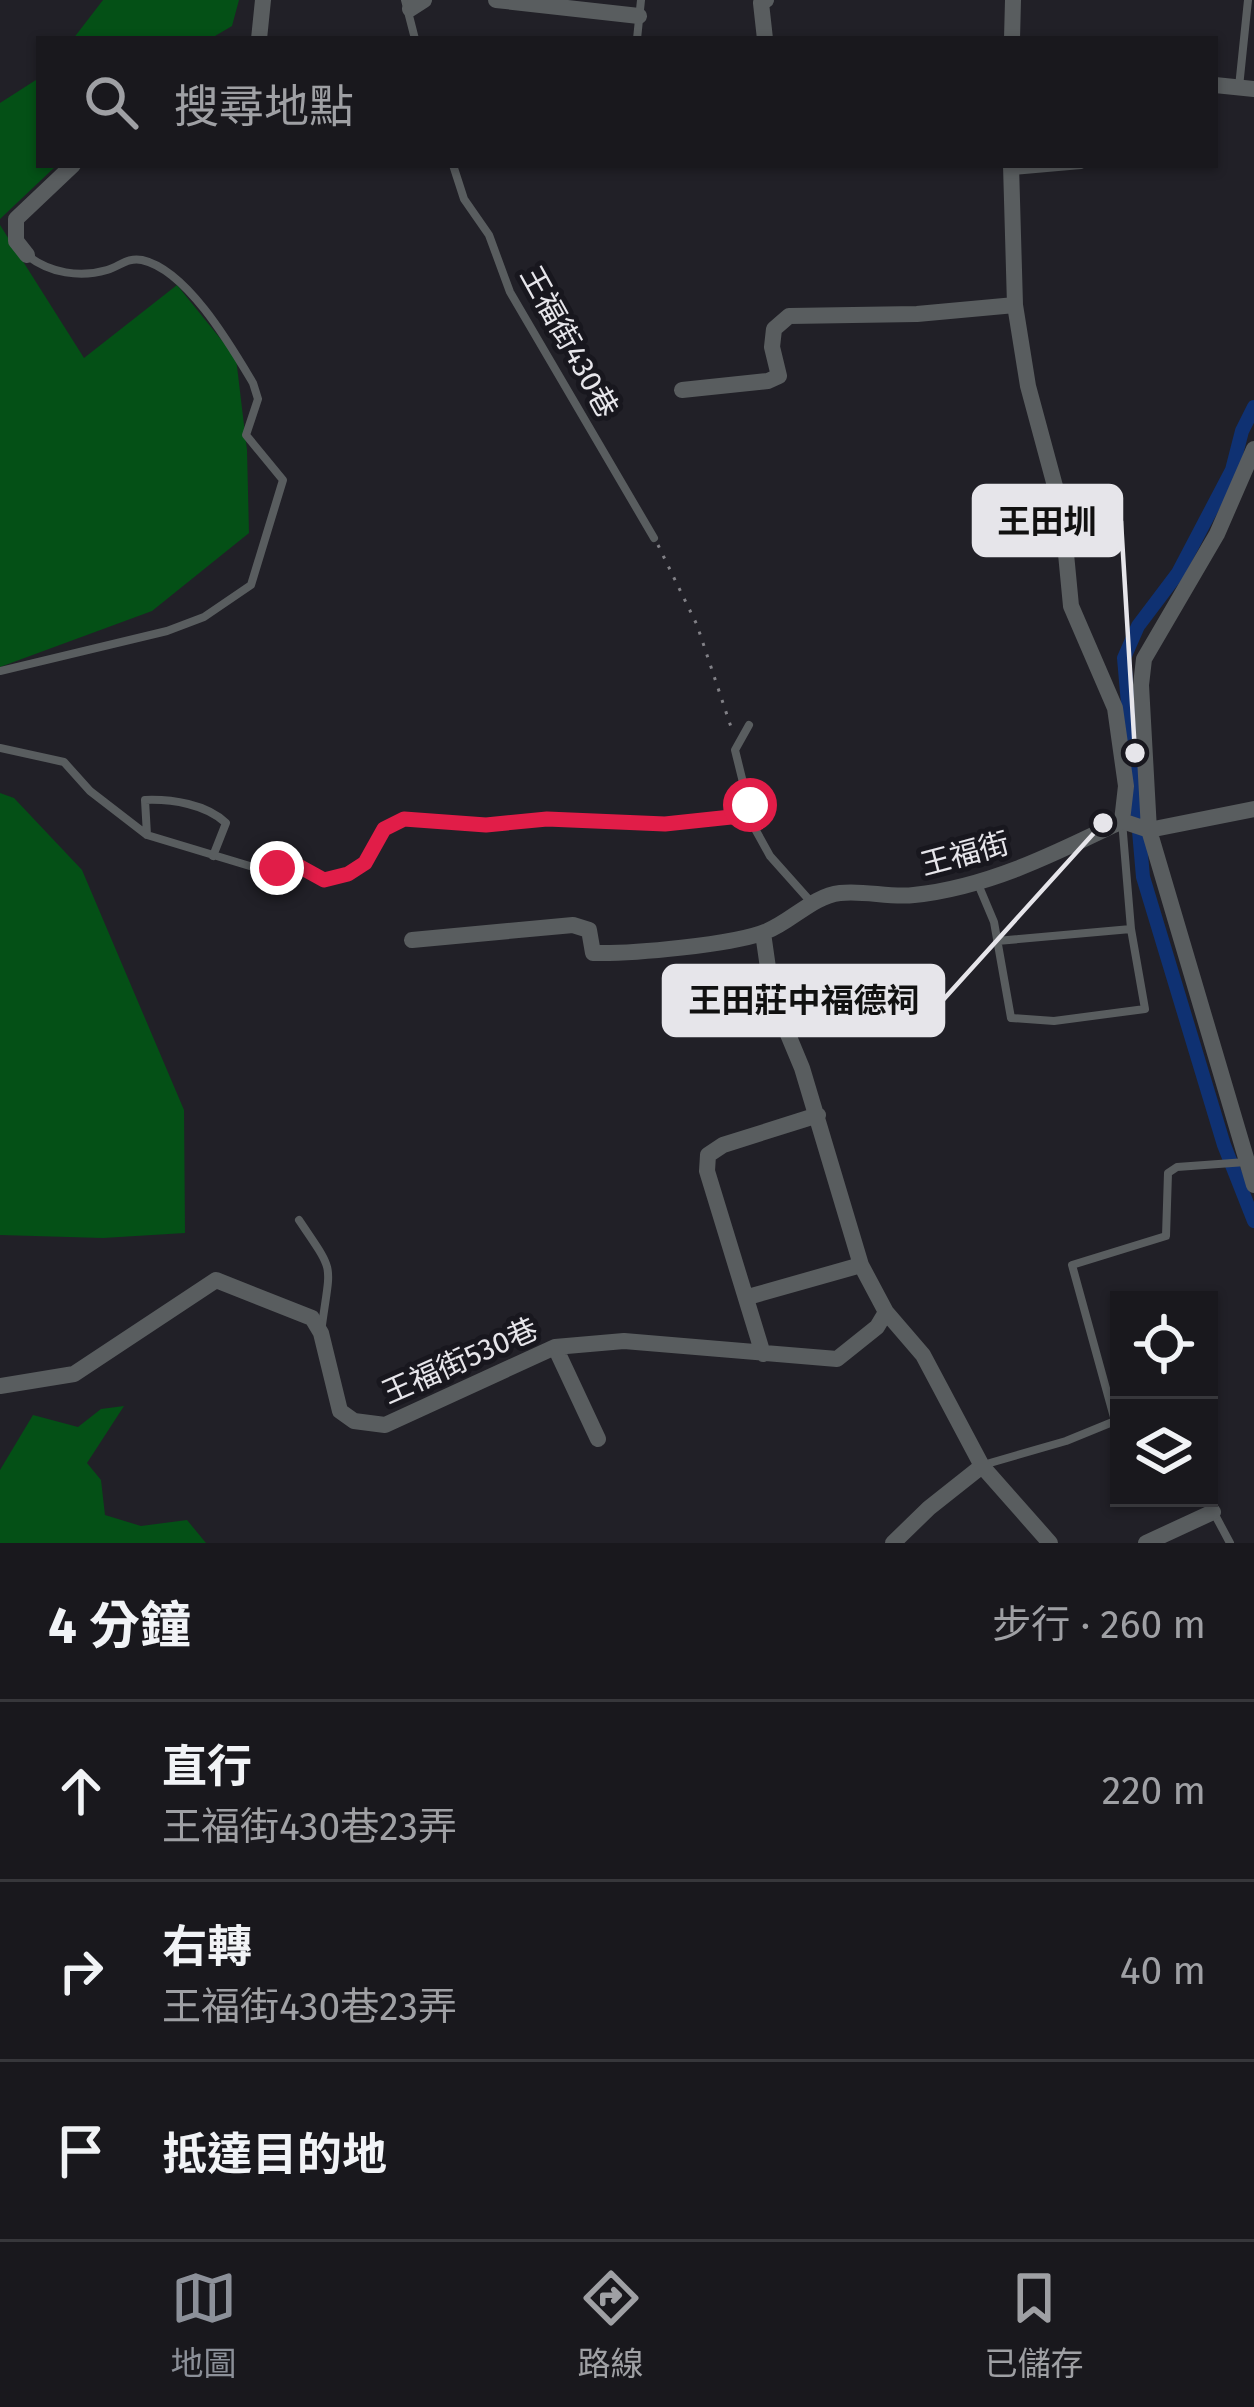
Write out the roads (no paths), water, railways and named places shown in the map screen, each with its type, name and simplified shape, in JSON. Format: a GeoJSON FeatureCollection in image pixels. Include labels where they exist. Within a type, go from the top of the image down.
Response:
{"type":"FeatureCollection","features":[{"type":"Feature","properties":{"kind":"street"},"geometry":{"type":"LineString","coordinates":[[259,36],[263,0]]}},
{"type":"Feature","properties":{"kind":"street"},"geometry":{"type":"LineString","coordinates":[[496,0],[640,8]]}},
{"type":"Feature","properties":{"kind":"street"},"geometry":{"type":"LineString","coordinates":[[765,36],[761,3],[766,0]]}},
{"type":"Feature","properties":{"kind":"street"},"geometry":{"type":"LineString","coordinates":[[1012,36],[1013,0]]}},
{"type":"Feature","properties":{"kind":"street"},"geometry":{"type":"LineString","coordinates":[[27,255],[16,241],[16,219],[70,168]]}},
{"type":"Feature","properties":{"kind":"street"},"geometry":{"type":"LineString","coordinates":[[1011,168],[1015,305],[1028,386],[1062,512],[1070,606],[1115,708],[1126,786],[1122,820],[1149,830],[1254,809]]}},
{"type":"Feature","properties":{"kind":"street"},"geometry":{"type":"LineString","coordinates":[[682,390],[779,376],[772,347],[774,329],[790,316],[917,314],[1015,305]]}},
{"type":"Feature","properties":{"kind":"street"},"geometry":{"type":"LineString","coordinates":[[1254,449],[1216,534],[1144,659],[1141,685],[1149,830],[1254,1185]]}},
{"type":"Feature","properties":{"kind":"street","name":"王福街"},"geometry":{"type":"LineString","coordinates":[[763,933],[838,893],[912,896],[978,882],[1034,864],[1122,820]]}},
{"type":"Feature","properties":{"kind":"street"},"geometry":{"type":"LineString","coordinates":[[412,940],[573,925],[589,930],[593,953],[625,954],[763,933],[772,996],[818,1115],[861,1265],[886,1312],[923,1355],[982,1466],[1050,1543]]}},
{"type":"Feature","properties":{"kind":"street"},"geometry":{"type":"LineString","coordinates":[[763,1354],[707,1171],[708,1155],[723,1145],[818,1115]]}},
{"type":"Feature","properties":{"kind":"street"},"geometry":{"type":"LineString","coordinates":[[748,1297],[861,1265]]}},
{"type":"Feature","properties":{"kind":"street"},"geometry":{"type":"LineString","coordinates":[[0,1386],[74,1374],[215,1280],[312,1318],[321,1333]]}},
{"type":"Feature","properties":{"kind":"street","name":"王福街530巷"},"geometry":{"type":"LineString","coordinates":[[321,1333],[340,1412],[367,1424],[385,1425],[555,1347],[624,1341],[837,1359],[878,1327],[886,1312]]}},
{"type":"Feature","properties":{"kind":"street"},"geometry":{"type":"LineString","coordinates":[[555,1347],[598,1439]]}},
{"type":"Feature","properties":{"kind":"street"},"geometry":{"type":"LineString","coordinates":[[893,1543],[982,1466]]}},
{"type":"Feature","properties":{"kind":"street"},"geometry":{"type":"LineString","coordinates":[[1146,1543],[1172,1538],[1214,1512]]}},
{"type":"Feature","properties":{"kind":"lane"},"geometry":{"type":"LineString","coordinates":[[1246,88],[1248,0]]}},
{"type":"Feature","properties":{"kind":"lane"},"geometry":{"type":"LineString","coordinates":[[413,3],[415,36]]}},
{"type":"Feature","properties":{"kind":"lane","name":"王福街430巷"},"geometry":{"type":"LineString","coordinates":[[454,168],[464,199],[489,235],[523,316],[654,538]]}},
{"type":"Feature","properties":{"kind":"lane"},"geometry":{"type":"LineString","coordinates":[[0,671],[167,631],[204,617],[250,585],[283,480],[246,435],[258,399],[253,383],[193,294],[140,259],[87,274],[41,266],[27,255]]}},
{"type":"Feature","properties":{"kind":"lane"},"geometry":{"type":"LineString","coordinates":[[748,725],[735,757],[750,815],[770,856],[812,904]]}},
{"type":"Feature","properties":{"kind":"lane"},"geometry":{"type":"LineString","coordinates":[[0,748],[64,762],[90,791],[147,835],[263,870],[295,864],[324,880],[348,874],[365,863],[384,829],[404,819],[486,825],[547,819],[665,824],[750,815]]}},
{"type":"Feature","properties":{"kind":"lane"},"geometry":{"type":"LineString","coordinates":[[147,835],[146,800],[164,799],[214,812],[226,823],[212,856]]}},
{"type":"Feature","properties":{"kind":"lane"},"geometry":{"type":"LineString","coordinates":[[978,882],[994,922],[1011,1018],[1054,1021],[1144,1010],[1122,820]]}},
{"type":"Feature","properties":{"kind":"lane"},"geometry":{"type":"LineString","coordinates":[[997,941],[1131,929]]}},
{"type":"Feature","properties":{"kind":"lane"},"geometry":{"type":"LineString","coordinates":[[772,996],[919,968]]}},
{"type":"Feature","properties":{"kind":"lane"},"geometry":{"type":"LineString","coordinates":[[982,1466],[1115,1421],[1072,1265],[1166,1236],[1168,1173],[1177,1167],[1250,1161]]}},
{"type":"Feature","properties":{"kind":"lane"},"geometry":{"type":"LineString","coordinates":[[299,1220],[332,1270],[321,1333]]}},
{"type":"Feature","properties":{"kind":"lane"},"geometry":{"type":"LineString","coordinates":[[1214,1512],[1230,1543]]}},
{"type":"Feature","properties":{"kind":"waterway"},"geometry":{"type":"LineString","coordinates":[[1254,407],[1232,470],[1178,573],[1138,626],[1124,658],[1143,877],[1224,1145],[1254,1221]]}},
{"type":"Feature","properties":{"kind":"place","name":"王田圳"},"geometry":{"type":"Point","coordinates":[1135,753]}},
{"type":"Feature","properties":{"kind":"place","name":"王田莊中福德祠"},"geometry":{"type":"Point","coordinates":[1103,823]}}]}
